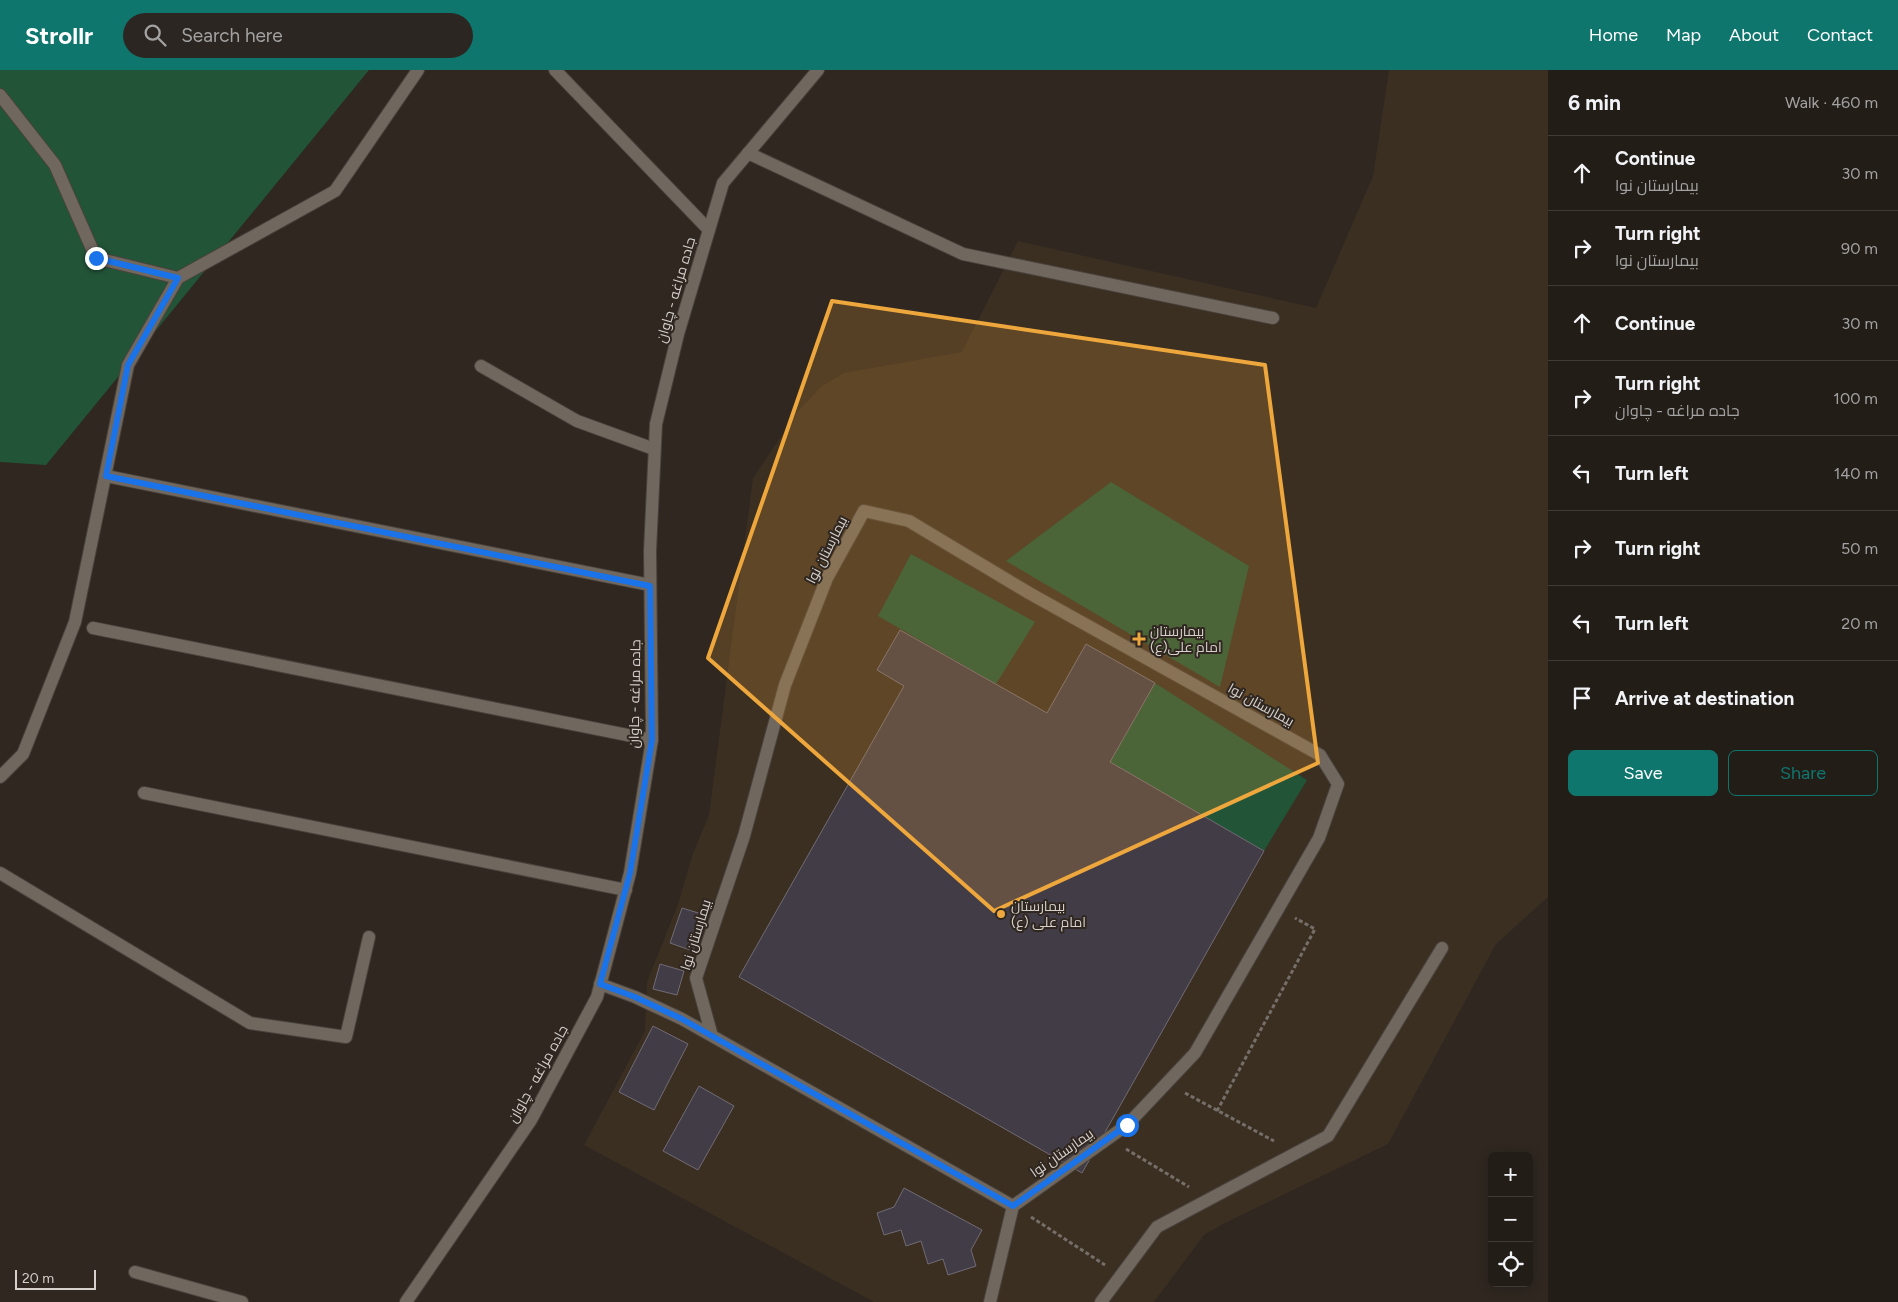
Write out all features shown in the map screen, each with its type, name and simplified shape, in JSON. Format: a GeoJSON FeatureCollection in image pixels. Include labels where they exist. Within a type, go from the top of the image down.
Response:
{"type":"FeatureCollection","features":[{"type":"Feature","properties":{"kind":"street"},"geometry":{"type":"LineString","coordinates":[[0,777],[23,754],[75,622],[128,365],[178,278],[335,191],[418,70]]}},
{"type":"Feature","properties":{"kind":"street"},"geometry":{"type":"LineString","coordinates":[[555,70],[709,230]]}},
{"type":"Feature","properties":{"kind":"street","name":"جاده مراغه - چاوان"},"geometry":{"type":"LineString","coordinates":[[406,1302],[531,1120],[597,997],[626,890],[652,740],[650,586],[656,424],[678,334],[723,183],[818,70]]}},
{"type":"Feature","properties":{"kind":"street"},"geometry":{"type":"LineString","coordinates":[[0,95],[55,165],[96,258],[178,278]]}},
{"type":"Feature","properties":{"kind":"street"},"geometry":{"type":"LineString","coordinates":[[748,153],[963,254],[1273,318]]}},
{"type":"Feature","properties":{"kind":"street"},"geometry":{"type":"LineString","coordinates":[[481,366],[577,421],[654,449]]}},
{"type":"Feature","properties":{"kind":"street"},"geometry":{"type":"LineString","coordinates":[[106,476],[650,586]]}},
{"type":"Feature","properties":{"kind":"street","name":"بیمارستان نوا"},"geometry":{"type":"LineString","coordinates":[[712,1036],[696,978],[744,836],[785,684],[827,578],[864,511],[909,521],[1029,593],[1320,755],[1338,784],[1319,838],[1195,1053],[1127,1125],[1013,1206]]}},
{"type":"Feature","properties":{"kind":"street"},"geometry":{"type":"LineString","coordinates":[[93,628],[652,740]]}},
{"type":"Feature","properties":{"kind":"street"},"geometry":{"type":"LineString","coordinates":[[144,793],[626,890]]}},
{"type":"Feature","properties":{"kind":"street"},"geometry":{"type":"LineString","coordinates":[[0,873],[250,1023],[346,1037],[369,938]]}},
{"type":"Feature","properties":{"kind":"street"},"geometry":{"type":"LineString","coordinates":[[1101,1302],[1157,1227],[1328,1136],[1442,948]]}},
{"type":"Feature","properties":{"kind":"street"},"geometry":{"type":"LineString","coordinates":[[600,984],[635,997],[712,1036],[1013,1206],[990,1302]]}},
{"type":"Feature","properties":{"kind":"street"},"geometry":{"type":"LineString","coordinates":[[135,1272],[242,1302]]}},
{"type":"Feature","properties":{"kind":"path"},"geometry":{"type":"LineString","coordinates":[[1217,1111],[1315,929],[1279,908]]}},
{"type":"Feature","properties":{"kind":"path"},"geometry":{"type":"LineString","coordinates":[[1167,1084],[1296,1152]]}},
{"type":"Feature","properties":{"kind":"path"},"geometry":{"type":"LineString","coordinates":[[1109,1138],[1209,1199]]}},
{"type":"Feature","properties":{"kind":"path"},"geometry":{"type":"LineString","coordinates":[[1013,1206],[1121,1275]]}},
{"type":"Feature","properties":{"kind":"highlighted area"},"geometry":{"type":"Polygon","coordinates":[[[832,301],[1265,365],[1318,763],[994,911],[708,658],[832,301]]]}},
{"type":"Feature","properties":{"kind":"shaded area","name":"بیمارستان امام علی(ع)"},"geometry":{"type":"Polygon","coordinates":[[[1389,70],[1548,70],[1548,897],[1496,944],[1388,1144],[1204,1235],[1154,1302],[874,1302],[584,1145],[645,1031],[647,982],[678,904],[693,853],[709,815],[753,478],[798,411],[822,386],[844,373],[962,352],[1018,241],[1316,308],[1373,176],[1389,70]]]}},
{"type":"Feature","properties":{"kind":"green space"},"geometry":{"type":"Polygon","coordinates":[[[0,70],[369,70],[46,465],[0,462],[0,70]]]}},
{"type":"Feature","properties":{"kind":"green space"},"geometry":{"type":"Polygon","coordinates":[[[1111,482],[1249,566],[1220,687],[1006,561],[1111,482]]]}},
{"type":"Feature","properties":{"kind":"green space"},"geometry":{"type":"Polygon","coordinates":[[[911,554],[1035,622],[996,684],[878,616],[911,554]]]}},
{"type":"Feature","properties":{"kind":"green space"},"geometry":{"type":"Polygon","coordinates":[[[1155,683],[1307,780],[1264,851],[1110,762],[1155,683]]]}},
{"type":"Feature","properties":{"kind":"building","name":"بیمارستان امام علی (ع)"},"geometry":{"type":"Polygon","coordinates":[[[900,630],[1047,713],[1086,644],[1155,683],[1110,762],[1264,851],[1082,1173],[739,977],[904,686],[877,670],[900,630]]]}},
{"type":"Feature","properties":{"kind":"building"},"geometry":{"type":"Polygon","coordinates":[[[682,908],[705,915],[693,951],[670,943],[682,908]]]}},
{"type":"Feature","properties":{"kind":"building"},"geometry":{"type":"Polygon","coordinates":[[[660,964],[684,971],[677,995],[653,989],[660,964]]]}},
{"type":"Feature","properties":{"kind":"building"},"geometry":{"type":"Polygon","coordinates":[[[653,1026],[688,1044],[654,1110],[619,1092],[653,1026]]]}},
{"type":"Feature","properties":{"kind":"building"},"geometry":{"type":"Polygon","coordinates":[[[699,1086],[734,1106],[698,1170],[663,1151],[699,1086]]]}},
{"type":"Feature","properties":{"kind":"building"},"geometry":{"type":"Polygon","coordinates":[[[904,1188],[982,1230],[971,1250],[976,1266],[948,1275],[943,1259],[928,1264],[921,1241],[906,1246],[901,1230],[884,1235],[877,1213],[894,1207],[904,1188]]]}},
{"type":"Feature","properties":{"kind":"place","name":"بیمارستان امام علی(ع)"},"geometry":{"type":"Point","coordinates":[1139,639]}},
{"type":"Feature","properties":{"kind":"place","name":"بیمارستان امام علی (ع)"},"geometry":{"type":"Point","coordinates":[1001,914]}},
{"type":"Feature","properties":{"kind":"route"},"geometry":{"type":"LineString","coordinates":[[96,258],[178,278],[128,365],[106,476],[650,586],[652,740],[630,873],[600,984],[635,997],[682,1019],[1013,1206],[1127,1125]]}}]}
